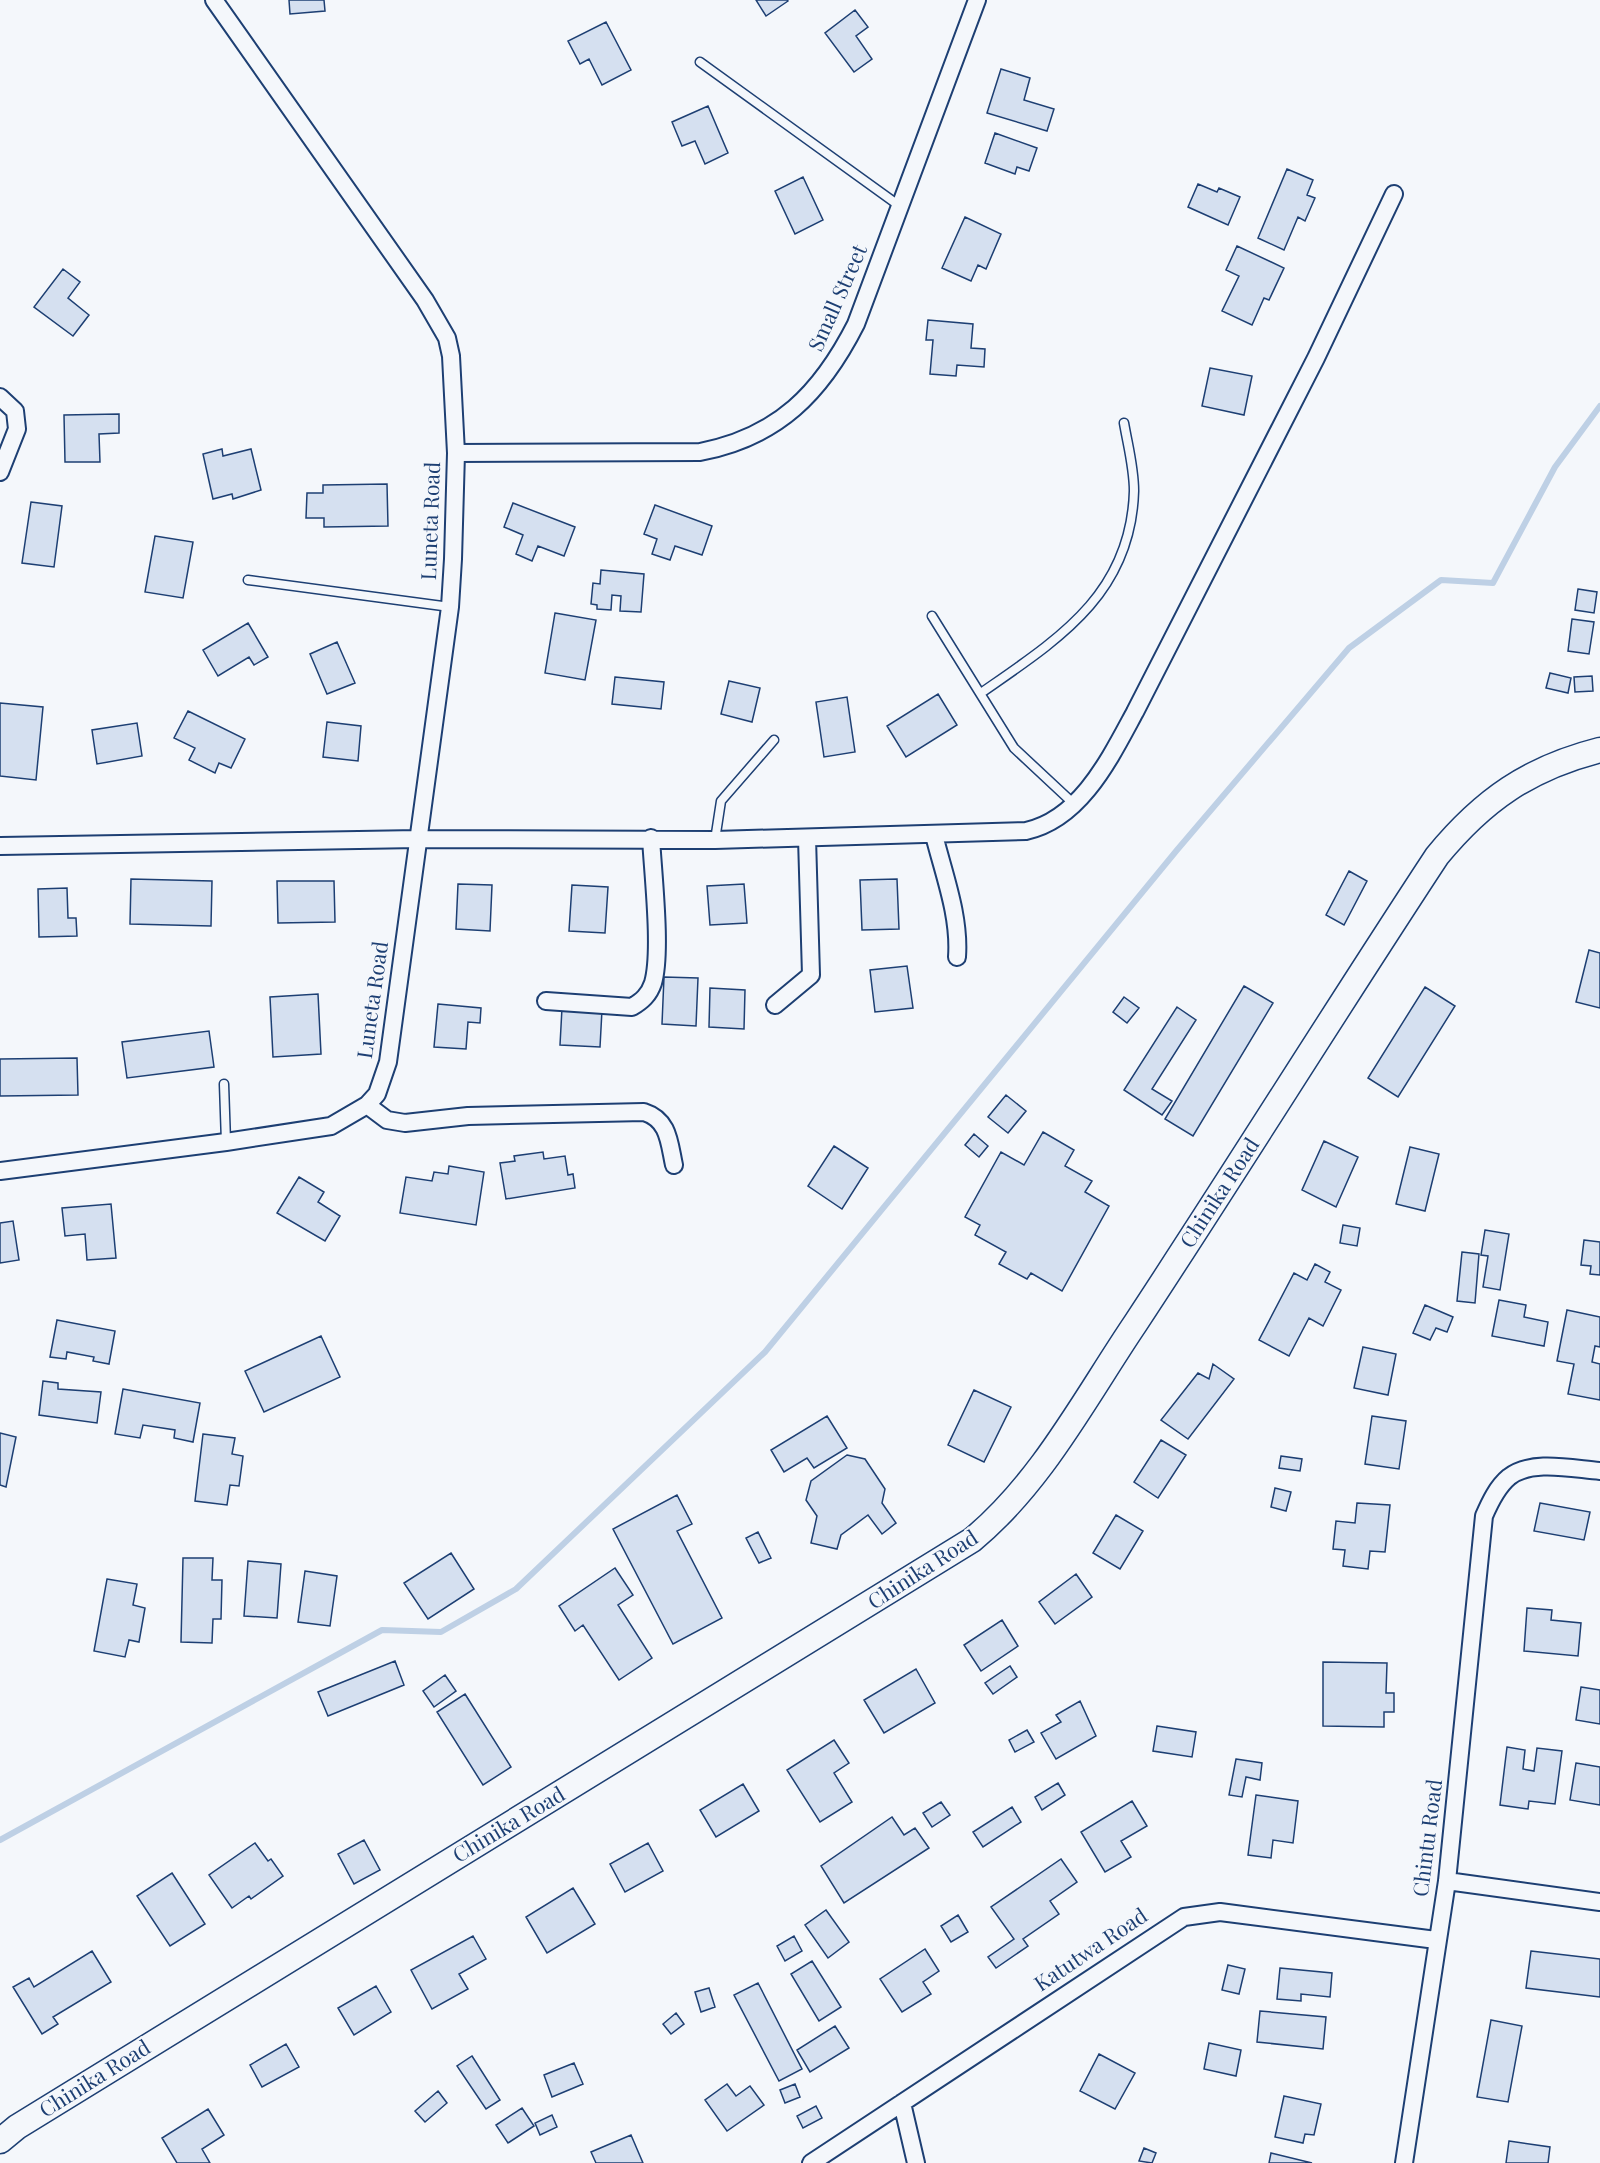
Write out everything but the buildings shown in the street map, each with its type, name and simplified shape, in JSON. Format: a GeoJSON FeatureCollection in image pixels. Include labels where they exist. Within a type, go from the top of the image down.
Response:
{"type":"FeatureCollection","features":[{"type":"Feature","properties":{"kind":"main road","name":"Chinika Road"},"geometry":{"type":"LineString","coordinates":[[0,2141],[37,2115],[972,1540],[1004,1514],[1034,1476],[1164,1281],[1437,856],[1468,820],[1503,792],[1544,768],[1600,750]]}},
{"type":"Feature","properties":{"kind":"street","name":"Luneta Road"},"geometry":{"type":"LineString","coordinates":[[214,0],[437,319],[447,338],[451,356],[456,453],[450,607],[387,1062],[380,1086],[367,1106]]}},
{"type":"Feature","properties":{"kind":"street","name":"Small Street"},"geometry":{"type":"LineString","coordinates":[[456,453],[700,452],[731,446],[758,435],[808,397],[830,372],[856,324],[976,0]]}},
{"type":"Feature","properties":{"kind":"street"},"geometry":{"type":"LineString","coordinates":[[0,846],[418,839],[715,840],[934,835],[1026,831],[1044,827],[1074,804],[1111,755],[1135,712],[1316,357],[1394,195]]}},
{"type":"Feature","properties":{"kind":"street"},"geometry":{"type":"LineString","coordinates":[[0,397],[15,411],[17,429],[0,472]]}},
{"type":"Feature","properties":{"kind":"street"},"geometry":{"type":"LineString","coordinates":[[934,835],[950,897],[958,944],[957,957]]}},
{"type":"Feature","properties":{"kind":"street"},"geometry":{"type":"LineString","coordinates":[[546,1001],[632,1007],[648,995],[653,983],[656,955],[651,838]]}},
{"type":"Feature","properties":{"kind":"street"},"geometry":{"type":"LineString","coordinates":[[775,1005],[811,975],[807,838]]}},
{"type":"Feature","properties":{"kind":"street"},"geometry":{"type":"LineString","coordinates":[[0,1171],[331,1126],[367,1106],[387,1120],[405,1123],[468,1116],[644,1112],[654,1115],[665,1128],[674,1165]]}},
{"type":"Feature","properties":{"kind":"street","name":"Chintu Road"},"geometry":{"type":"LineString","coordinates":[[1404,2163],[1436,1940],[1447,1881],[1484,1516],[1495,1493],[1510,1476],[1529,1468],[1554,1467],[1600,1471]]}},
{"type":"Feature","properties":{"kind":"street"},"geometry":{"type":"LineString","coordinates":[[1447,1881],[1600,1902]]}},
{"type":"Feature","properties":{"kind":"street","name":"Katutwa Road"},"geometry":{"type":"LineString","coordinates":[[811,2163],[1184,1917],[1221,1912],[1436,1940]]}},
{"type":"Feature","properties":{"kind":"street"},"geometry":{"type":"LineString","coordinates":[[902,2103],[916,2163]]}},
{"type":"Feature","properties":{"kind":"lane"},"geometry":{"type":"LineString","coordinates":[[700,62],[901,207]]}},
{"type":"Feature","properties":{"kind":"lane"},"geometry":{"type":"LineString","coordinates":[[981,693],[1054,643],[1072,627],[1096,599],[1113,573],[1129,534],[1133,506],[1133,472],[1124,423]]}},
{"type":"Feature","properties":{"kind":"lane"},"geometry":{"type":"LineString","coordinates":[[248,580],[450,607]]}},
{"type":"Feature","properties":{"kind":"lane"},"geometry":{"type":"LineString","coordinates":[[932,616],[1021,756],[1074,804]]}},
{"type":"Feature","properties":{"kind":"lane"},"geometry":{"type":"LineString","coordinates":[[715,840],[721,801],[774,741]]}},
{"type":"Feature","properties":{"kind":"lane"},"geometry":{"type":"LineString","coordinates":[[224,1084],[226,1142]]}},
{"type":"Feature","properties":{"kind":"waterway"},"geometry":{"type":"LineString","coordinates":[[0,1840],[382,1630],[441,1632],[516,1589],[765,1352],[1177,850],[1349,648],[1441,580],[1493,583],[1555,467],[1600,406]]}}]}
